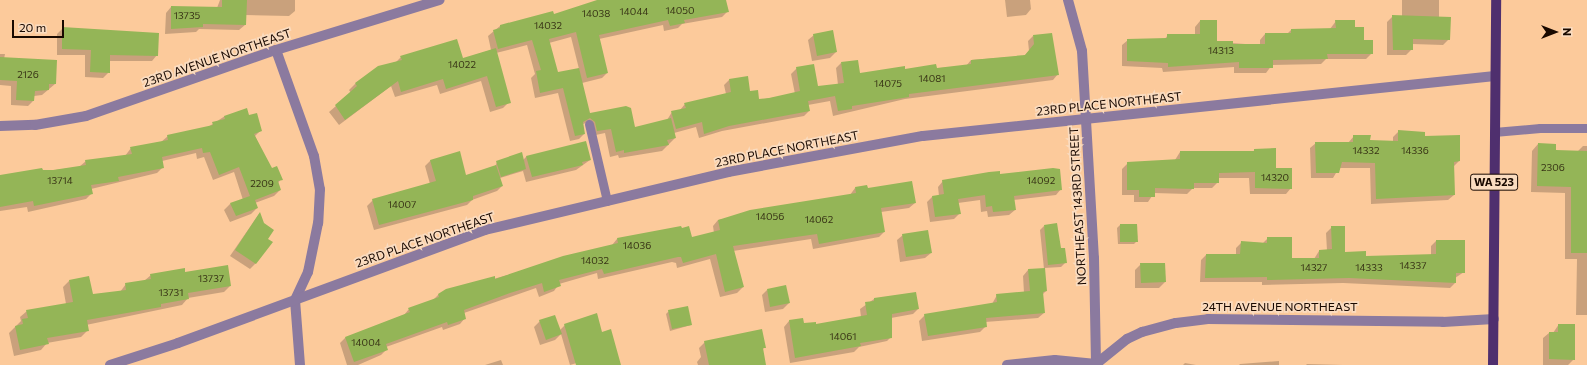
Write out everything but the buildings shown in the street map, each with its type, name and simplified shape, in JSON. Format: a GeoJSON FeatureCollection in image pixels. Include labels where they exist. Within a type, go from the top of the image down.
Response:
{"type":"FeatureCollection","features":[{"type":"Feature","properties":{"kind":"main road","name":"WA 523"},"geometry":{"type":"LineString","coordinates":[[1493,365],[1496,0]]}},
{"type":"Feature","properties":{"kind":"street","name":"23RD AVENUE NORTHEAST"},"geometry":{"type":"LineString","coordinates":[[0,126],[35,125],[86,116],[276,50],[440,0]]}},
{"type":"Feature","properties":{"kind":"street","name":"NORTHEAST 143RD STREET"},"geometry":{"type":"LineString","coordinates":[[1068,0],[1082,51],[1087,119],[1096,365]]}},
{"type":"Feature","properties":{"kind":"street"},"geometry":{"type":"LineString","coordinates":[[276,50],[314,156],[320,189],[318,223],[308,272],[295,300],[300,365]]}},
{"type":"Feature","properties":{"kind":"street","name":"23RD PLACE NORTHEAST"},"geometry":{"type":"LineString","coordinates":[[110,365],[178,343],[485,230],[728,172],[923,136],[1495,76]]}},
{"type":"Feature","properties":{"kind":"street","name":"24TH AVENUE NORTHEAST"},"geometry":{"type":"LineString","coordinates":[[1096,365],[1127,339],[1142,332],[1192,321],[1236,318],[1443,322],[1494,319]]}},
{"type":"Feature","properties":{"kind":"street"},"geometry":{"type":"LineString","coordinates":[[1007,365],[1055,360],[1096,365]]}},
{"type":"Feature","properties":{"kind":"lane"},"geometry":{"type":"LineString","coordinates":[[589,124],[607,201]]}},
{"type":"Feature","properties":{"kind":"lane"},"geometry":{"type":"LineString","coordinates":[[1494,132],[1540,128],[1587,128]]}}]}
